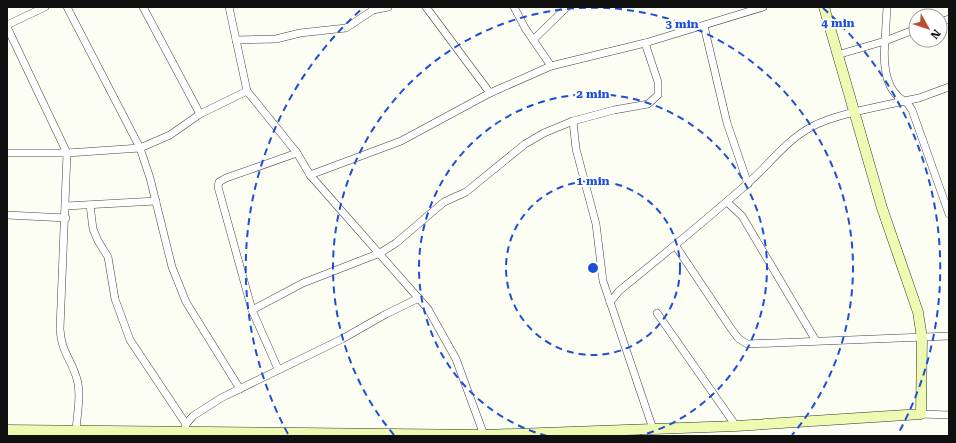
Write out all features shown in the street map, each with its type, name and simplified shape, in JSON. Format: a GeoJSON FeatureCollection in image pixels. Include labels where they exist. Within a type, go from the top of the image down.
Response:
{"type":"FeatureCollection","features":[{"type":"Feature","properties":{"kind":"street"},"geometry":{"type":"LineString","coordinates":[[45,7],[7,26],[67,153],[66,218],[60,340],[62,348],[76,375],[78,384],[76,431]]}},
{"type":"Feature","properties":{"kind":"street"},"geometry":{"type":"LineString","coordinates":[[67,7],[140,148],[156,201],[172,267],[186,302],[240,389]]}},
{"type":"Feature","properties":{"kind":"street"},"geometry":{"type":"LineString","coordinates":[[143,7],[200,114]]}},
{"type":"Feature","properties":{"kind":"street"},"geometry":{"type":"LineString","coordinates":[[230,7],[247,92],[297,153],[310,175],[419,298],[442,332],[456,359],[484,436]]}},
{"type":"Feature","properties":{"kind":"street"},"geometry":{"type":"LineString","coordinates":[[236,40],[276,39],[300,34],[346,28],[372,8],[388,7]]}},
{"type":"Feature","properties":{"kind":"street"},"geometry":{"type":"LineString","coordinates":[[426,7],[490,93]]}},
{"type":"Feature","properties":{"kind":"street"},"geometry":{"type":"LineString","coordinates":[[514,7],[533,40],[551,66]]}},
{"type":"Feature","properties":{"kind":"street"},"geometry":{"type":"LineString","coordinates":[[533,40],[567,7]]}},
{"type":"Feature","properties":{"kind":"street"},"geometry":{"type":"LineString","coordinates":[[310,175],[401,141],[490,93],[551,66],[645,43],[763,7]]}},
{"type":"Feature","properties":{"kind":"street"},"geometry":{"type":"LineString","coordinates":[[824,7],[882,208],[918,312],[922,338],[921,414]]}},
{"type":"Feature","properties":{"kind":"street"},"geometry":{"type":"LineString","coordinates":[[887,7],[884,52],[887,80],[891,91],[908,104],[912,110],[949,214]]}},
{"type":"Feature","properties":{"kind":"street"},"geometry":{"type":"LineString","coordinates":[[704,26],[727,123],[748,184]]}},
{"type":"Feature","properties":{"kind":"street"},"geometry":{"type":"LineString","coordinates":[[837,55],[885,42],[908,32]]}},
{"type":"Feature","properties":{"kind":"street"},"geometry":{"type":"LineString","coordinates":[[252,310],[303,283],[380,253],[409,233],[444,202],[470,189],[525,144],[544,133],[573,121],[614,110],[648,104],[658,95],[658,82],[645,43]]}},
{"type":"Feature","properties":{"kind":"street"},"geometry":{"type":"LineString","coordinates":[[610,302],[619,291],[748,184],[778,152],[806,130],[821,123],[854,113],[919,98],[949,87]]}},
{"type":"Feature","properties":{"kind":"street"},"geometry":{"type":"LineString","coordinates":[[7,153],[67,153],[140,148],[170,135],[200,114],[247,92]]}},
{"type":"Feature","properties":{"kind":"street"},"geometry":{"type":"LineString","coordinates":[[573,121],[576,149],[596,224],[603,281],[653,429]]}},
{"type":"Feature","properties":{"kind":"street"},"geometry":{"type":"LineString","coordinates":[[278,369],[252,310],[232,233],[218,187],[219,182],[226,178],[297,153]]}},
{"type":"Feature","properties":{"kind":"street"},"geometry":{"type":"LineString","coordinates":[[66,206],[156,201]]}},
{"type":"Feature","properties":{"kind":"street"},"geometry":{"type":"LineString","coordinates":[[727,202],[742,216],[816,341]]}},
{"type":"Feature","properties":{"kind":"street"},"geometry":{"type":"LineString","coordinates":[[90,205],[93,229],[98,241],[108,257],[115,299],[130,340],[185,430]]}},
{"type":"Feature","properties":{"kind":"street"},"geometry":{"type":"LineString","coordinates":[[7,215],[66,218]]}},
{"type":"Feature","properties":{"kind":"street"},"geometry":{"type":"LineString","coordinates":[[675,244],[738,338],[747,344],[949,336]]}},
{"type":"Feature","properties":{"kind":"street"},"geometry":{"type":"LineString","coordinates":[[185,430],[201,410],[278,369],[342,339],[386,314],[419,298]]}},
{"type":"Feature","properties":{"kind":"street"},"geometry":{"type":"LineString","coordinates":[[657,313],[736,426]]}},
{"type":"Feature","properties":{"kind":"street"},"geometry":{"type":"LineString","coordinates":[[7,430],[185,430],[484,436],[736,426],[921,414],[949,415]]}}]}
